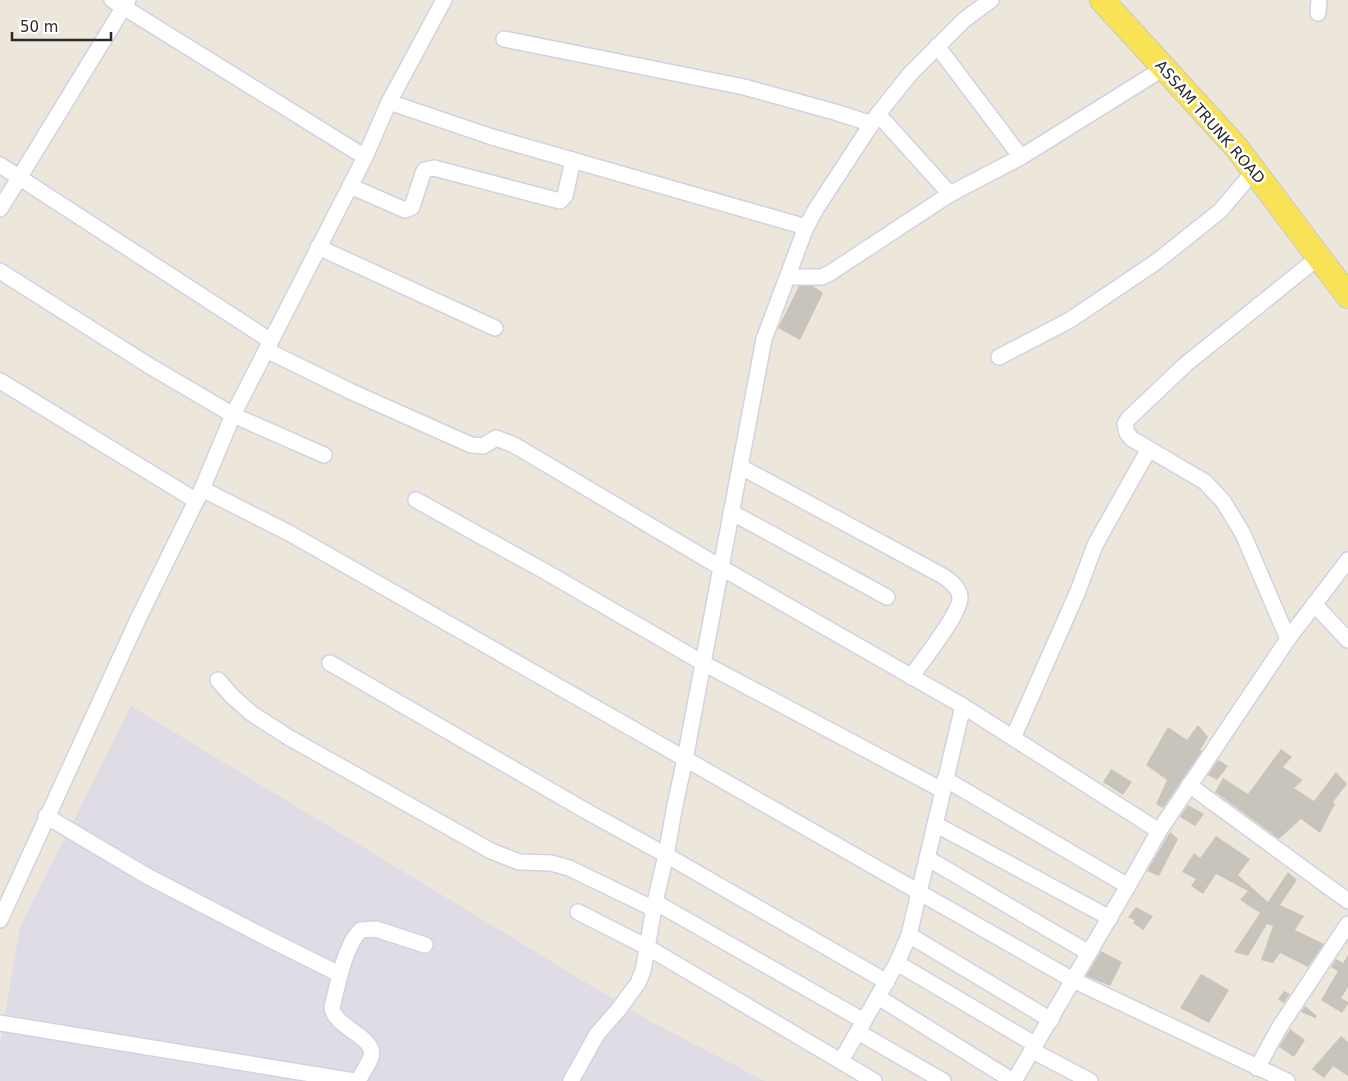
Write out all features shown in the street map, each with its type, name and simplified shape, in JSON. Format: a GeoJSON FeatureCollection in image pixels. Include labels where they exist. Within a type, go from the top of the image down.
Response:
{"type":"FeatureCollection","features":[{"type":"Feature","properties":{"kind":"main road","name":"ASSAM TRUNK ROAD"},"geometry":{"type":"LineString","coordinates":[[1102,0],[1236,147],[1348,296]]}},
{"type":"Feature","properties":{"kind":"street"},"geometry":{"type":"LineString","coordinates":[[0,920],[46,816],[199,494],[233,415],[365,157],[389,102],[444,0]]}},
{"type":"Feature","properties":{"kind":"street"},"geometry":{"type":"LineString","coordinates":[[571,1081],[597,1034],[638,983],[643,970],[654,906],[685,759],[764,339],[806,227],[875,119],[910,74],[964,20],[991,0]]}},
{"type":"Feature","properties":{"kind":"street"},"geometry":{"type":"LineString","coordinates":[[0,209],[20,178],[121,2],[365,157]]}},
{"type":"Feature","properties":{"kind":"street"},"geometry":{"type":"LineString","coordinates":[[504,39],[744,87],[835,112],[875,119],[950,194]]}},
{"type":"Feature","properties":{"kind":"street"},"geometry":{"type":"LineString","coordinates":[[937,46],[1021,157]]}},
{"type":"Feature","properties":{"kind":"street"},"geometry":{"type":"LineString","coordinates":[[787,276],[822,277],[830,273],[950,194],[1021,157],[1164,68]]}},
{"type":"Feature","properties":{"kind":"street"},"geometry":{"type":"LineString","coordinates":[[389,102],[492,137],[806,227]]}},
{"type":"Feature","properties":{"kind":"street"},"geometry":{"type":"LineString","coordinates":[[350,186],[405,210],[412,207],[425,170],[434,168],[560,201],[565,196],[573,160]]}},
{"type":"Feature","properties":{"kind":"street"},"geometry":{"type":"LineString","coordinates":[[0,165],[269,345],[352,392],[471,445],[483,446],[496,438],[514,445],[720,567],[963,706],[1159,831]]}},
{"type":"Feature","properties":{"kind":"street"},"geometry":{"type":"LineString","coordinates":[[999,357],[1070,320],[1156,262],[1220,211],[1254,171]]}},
{"type":"Feature","properties":{"kind":"street"},"geometry":{"type":"LineString","coordinates":[[318,247],[495,328]]}},
{"type":"Feature","properties":{"kind":"street"},"geometry":{"type":"LineString","coordinates":[[1288,639],[1243,534],[1223,501],[1204,482],[1132,439],[1127,433],[1125,424],[1186,364],[1319,257]]}},
{"type":"Feature","properties":{"kind":"street"},"geometry":{"type":"LineString","coordinates":[[0,271],[148,365],[233,415],[324,455]]}},
{"type":"Feature","properties":{"kind":"street"},"geometry":{"type":"LineString","coordinates":[[0,381],[199,494],[291,534],[1073,980],[1287,1081]]}},
{"type":"Feature","properties":{"kind":"street"},"geometry":{"type":"LineString","coordinates":[[1013,738],[1074,600],[1095,545],[1149,449]]}},
{"type":"Feature","properties":{"kind":"street"},"geometry":{"type":"LineString","coordinates":[[740,467],[943,576],[959,591],[960,598],[954,613],[911,677]]}},
{"type":"Feature","properties":{"kind":"street"},"geometry":{"type":"LineString","coordinates":[[416,500],[546,572],[703,663],[943,784],[1128,886]]}},
{"type":"Feature","properties":{"kind":"street"},"geometry":{"type":"LineString","coordinates":[[731,512],[887,597]]}},
{"type":"Feature","properties":{"kind":"street"},"geometry":{"type":"LineString","coordinates":[[878,997],[1013,1081],[1051,1020],[1159,831],[1288,639],[1348,560]]}},
{"type":"Feature","properties":{"kind":"street"},"geometry":{"type":"LineString","coordinates":[[1314,604],[1348,640]]}},
{"type":"Feature","properties":{"kind":"street"},"geometry":{"type":"LineString","coordinates":[[330,664],[586,811],[666,854],[887,982]]}},
{"type":"Feature","properties":{"kind":"street"},"geometry":{"type":"LineString","coordinates":[[218,680],[232,696],[258,718],[288,737],[491,852],[519,862],[551,863],[569,868],[654,906],[861,1026],[943,1081]]}},
{"type":"Feature","properties":{"kind":"street"},"geometry":{"type":"LineString","coordinates":[[841,1061],[887,982],[908,935],[963,706]]}},
{"type":"Feature","properties":{"kind":"street"},"geometry":{"type":"LineString","coordinates":[[1189,785],[1348,901]]}},
{"type":"Feature","properties":{"kind":"street"},"geometry":{"type":"LineString","coordinates":[[46,816],[147,876],[265,938],[339,974]]}},
{"type":"Feature","properties":{"kind":"street"},"geometry":{"type":"LineString","coordinates":[[934,824],[1110,918]]}},
{"type":"Feature","properties":{"kind":"street"},"geometry":{"type":"LineString","coordinates":[[927,858],[1089,953]]}},
{"type":"Feature","properties":{"kind":"street"},"geometry":{"type":"LineString","coordinates":[[578,912],[647,947],[874,1081]]}},
{"type":"Feature","properties":{"kind":"street"},"geometry":{"type":"LineString","coordinates":[[1256,1068],[1348,924]]}},
{"type":"Feature","properties":{"kind":"street"},"geometry":{"type":"LineString","coordinates":[[358,1081],[371,1057],[371,1049],[365,1041],[338,1020],[332,1008],[339,974],[356,934],[368,928],[376,929],[425,945]]}},
{"type":"Feature","properties":{"kind":"street"},"geometry":{"type":"LineString","coordinates":[[908,935],[1051,1020]]}},
{"type":"Feature","properties":{"kind":"street"},"geometry":{"type":"LineString","coordinates":[[897,963],[1090,1081]]}},
{"type":"Feature","properties":{"kind":"street"},"geometry":{"type":"LineString","coordinates":[[0,1023],[199,1054],[316,1078],[354,1081]]}},
{"type":"Feature","properties":{"kind":"shaded area"},"geometry":{"type":"Polygon","coordinates":[[[131,706],[646,1019],[765,1081],[0,1081],[0,1045],[20,927],[131,706]]]}},
{"type":"Feature","properties":{"kind":"building"},"geometry":{"type":"Polygon","coordinates":[[[799,286],[813,286],[823,293],[800,340],[778,328],[799,286]]]}},
{"type":"Feature","properties":{"kind":"building"},"geometry":{"type":"Polygon","coordinates":[[[1198,725],[1208,737],[1200,750],[1202,751],[1163,808],[1156,804],[1167,780],[1146,765],[1168,727],[1187,740],[1198,725]]]}},
{"type":"Feature","properties":{"kind":"building"},"geometry":{"type":"Polygon","coordinates":[[[1281,749],[1292,757],[1283,767],[1303,780],[1294,788],[1314,801],[1336,772],[1347,784],[1333,802],[1335,804],[1320,833],[1301,819],[1279,839],[1215,792],[1223,778],[1248,794],[1281,749]]]}},
{"type":"Feature","properties":{"kind":"building"},"geometry":{"type":"Polygon","coordinates":[[[1218,760],[1228,766],[1217,780],[1208,775],[1218,760]]]}},
{"type":"Feature","properties":{"kind":"building"},"geometry":{"type":"Polygon","coordinates":[[[1111,769],[1132,782],[1123,795],[1103,782],[1111,769]]]}},
{"type":"Feature","properties":{"kind":"building"},"geometry":{"type":"Polygon","coordinates":[[[1188,805],[1204,814],[1195,826],[1180,817],[1188,805]]]}},
{"type":"Feature","properties":{"kind":"building"},"geometry":{"type":"Polygon","coordinates":[[[1170,832],[1178,839],[1159,876],[1147,871],[1170,832]]]}},
{"type":"Feature","properties":{"kind":"building"},"geometry":{"type":"Polygon","coordinates":[[[1216,836],[1250,859],[1238,875],[1268,902],[1288,872],[1297,880],[1280,905],[1304,916],[1295,930],[1324,944],[1308,967],[1280,953],[1273,963],[1261,960],[1273,926],[1267,924],[1248,956],[1234,952],[1260,913],[1240,900],[1248,891],[1216,874],[1203,894],[1191,886],[1196,879],[1182,872],[1194,853],[1200,858],[1216,836]]]}},
{"type":"Feature","properties":{"kind":"building"},"geometry":{"type":"Polygon","coordinates":[[[1136,907],[1153,916],[1143,930],[1133,923],[1135,921],[1128,917],[1136,907]]]}},
{"type":"Feature","properties":{"kind":"building"},"geometry":{"type":"Polygon","coordinates":[[[1101,951],[1122,962],[1110,986],[1086,976],[1101,951]]]}},
{"type":"Feature","properties":{"kind":"building"},"geometry":{"type":"Polygon","coordinates":[[[1348,955],[1348,987],[1341,998],[1348,1002],[1348,1004],[1342,1013],[1321,1000],[1338,971],[1331,967],[1336,959],[1343,963],[1348,955]]]}},
{"type":"Feature","properties":{"kind":"building"},"geometry":{"type":"Polygon","coordinates":[[[1201,974],[1229,990],[1209,1023],[1180,1008],[1201,974]]]}},
{"type":"Feature","properties":{"kind":"building"},"geometry":{"type":"Polygon","coordinates":[[[1284,991],[1290,994],[1284,1003],[1278,999],[1284,991]]]}},
{"type":"Feature","properties":{"kind":"building"},"geometry":{"type":"Polygon","coordinates":[[[1305,1006],[1317,1016],[1315,1018],[1301,1012],[1305,1006]]]}},
{"type":"Feature","properties":{"kind":"building"},"geometry":{"type":"Polygon","coordinates":[[[1290,1029],[1305,1040],[1294,1057],[1279,1047],[1290,1029]]]}},
{"type":"Feature","properties":{"kind":"building"},"geometry":{"type":"Polygon","coordinates":[[[1341,1036],[1348,1042],[1348,1076],[1333,1066],[1324,1078],[1312,1069],[1341,1036]]]}}]}
